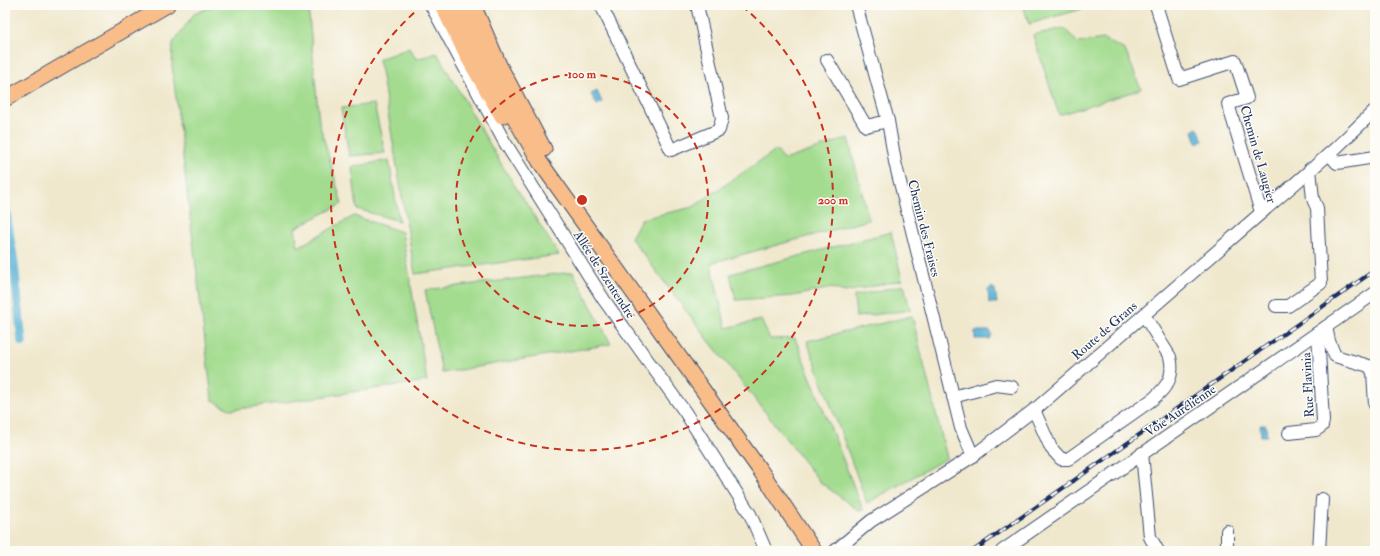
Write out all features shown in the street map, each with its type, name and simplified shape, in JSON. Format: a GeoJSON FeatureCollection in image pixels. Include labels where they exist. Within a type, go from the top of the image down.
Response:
{"type":"FeatureCollection","features":[{"type":"Feature","properties":{"kind":"main road"},"geometry":{"type":"LineString","coordinates":[[5,99],[167,5]]}},
{"type":"Feature","properties":{"kind":"main road"},"geometry":{"type":"LineString","coordinates":[[442,5],[469,59],[514,137],[529,157],[540,162]]}},
{"type":"Feature","properties":{"kind":"main road"},"geometry":{"type":"LineString","coordinates":[[458,5],[510,112],[540,162],[578,213],[760,470],[814,551]]}},
{"type":"Feature","properties":{"kind":"main road"},"geometry":{"type":"LineString","coordinates":[[473,5],[506,80],[558,173],[578,213]]}},
{"type":"Feature","properties":{"kind":"street","name":"Allée de Szentendre"},"geometry":{"type":"LineString","coordinates":[[431,5],[508,148],[604,300],[685,412],[750,514],[766,551]]}},
{"type":"Feature","properties":{"kind":"street"},"geometry":{"type":"LineString","coordinates":[[601,5],[671,150],[719,130],[722,118],[697,5]]}},
{"type":"Feature","properties":{"kind":"street","name":"Chemin des Fraises"},"geometry":{"type":"LineString","coordinates":[[856,5],[888,121],[894,157],[961,428],[973,456]]}},
{"type":"Feature","properties":{"kind":"street","name":"Chemin de Laugier"},"geometry":{"type":"LineString","coordinates":[[1156,5],[1179,79],[1235,61],[1247,98],[1228,104],[1261,212]]}},
{"type":"Feature","properties":{"kind":"street"},"geometry":{"type":"LineString","coordinates":[[827,60],[866,126],[888,121]]}},
{"type":"Feature","properties":{"kind":"street","name":"Route de Grans"},"geometry":{"type":"LineString","coordinates":[[835,551],[871,521],[973,456],[1034,410],[1329,154],[1375,110]]}},
{"type":"Feature","properties":{"kind":"street"},"geometry":{"type":"LineString","coordinates":[[1329,154],[1338,163],[1375,157]]}},
{"type":"Feature","properties":{"kind":"street"},"geometry":{"type":"LineString","coordinates":[[1276,306],[1288,306],[1321,283],[1318,208],[1313,199],[1310,169]]}},
{"type":"Feature","properties":{"kind":"street","name":"Voie Aurélienne"},"geometry":{"type":"LineString","coordinates":[[1002,551],[1322,330],[1373,299]]}},
{"type":"Feature","properties":{"kind":"street"},"geometry":{"type":"LineString","coordinates":[[1034,410],[1051,448],[1061,459],[1068,459],[1153,399],[1165,388],[1172,377],[1172,365],[1170,357],[1144,315]]}},
{"type":"Feature","properties":{"kind":"street","name":"Rue Flavinia"},"geometry":{"type":"LineString","coordinates":[[1322,330],[1335,356],[1369,366],[1373,372],[1375,405]]}},
{"type":"Feature","properties":{"kind":"street","name":"Rue Flavinia"},"geometry":{"type":"LineString","coordinates":[[1289,433],[1316,430],[1322,426],[1322,330]]}},
{"type":"Feature","properties":{"kind":"street"},"geometry":{"type":"LineString","coordinates":[[953,397],[996,385],[1012,387]]}},
{"type":"Feature","properties":{"kind":"street"},"geometry":{"type":"LineString","coordinates":[[1142,453],[1150,537],[1158,551]]}},
{"type":"Feature","properties":{"kind":"street"},"geometry":{"type":"LineString","coordinates":[[1319,551],[1322,499]]}},
{"type":"Feature","properties":{"kind":"street"},"geometry":{"type":"LineString","coordinates":[[1227,531],[1227,551]]}},
{"type":"Feature","properties":{"kind":"green space"},"geometry":{"type":"Polygon","coordinates":[[[216,5],[308,5],[319,122],[342,204],[295,228],[298,247],[354,216],[402,232],[427,381],[231,410],[212,400],[172,65],[173,43],[194,14],[216,5]]]}},
{"type":"Feature","properties":{"kind":"green space"},"geometry":{"type":"Polygon","coordinates":[[[1023,5],[1096,5],[1029,24],[1023,5]]]}},
{"type":"Feature","properties":{"kind":"green space"},"geometry":{"type":"Polygon","coordinates":[[[1064,28],[1078,43],[1103,39],[1125,50],[1141,89],[1059,115],[1033,35],[1064,28]]]}},
{"type":"Feature","properties":{"kind":"green space"},"geometry":{"type":"Polygon","coordinates":[[[409,48],[416,59],[437,53],[503,167],[559,255],[415,274],[379,59],[409,48]]]}},
{"type":"Feature","properties":{"kind":"green space"},"geometry":{"type":"Polygon","coordinates":[[[374,104],[385,153],[349,156],[341,108],[374,104]]]}},
{"type":"Feature","properties":{"kind":"green space"},"geometry":{"type":"Polygon","coordinates":[[[848,138],[869,220],[711,263],[726,328],[761,320],[770,339],[795,338],[863,510],[859,511],[820,482],[703,333],[631,238],[641,219],[693,207],[776,150],[784,160],[848,138]]]}},
{"type":"Feature","properties":{"kind":"green space"},"geometry":{"type":"Polygon","coordinates":[[[389,160],[399,221],[357,209],[352,167],[389,160]]]}},
{"type":"Feature","properties":{"kind":"green space"},"geometry":{"type":"Polygon","coordinates":[[[891,232],[902,280],[845,292],[832,288],[793,296],[736,300],[730,274],[891,232]]]}},
{"type":"Feature","properties":{"kind":"green space"},"geometry":{"type":"Polygon","coordinates":[[[573,272],[611,344],[442,373],[425,290],[573,272]]]}},
{"type":"Feature","properties":{"kind":"green space"},"geometry":{"type":"Polygon","coordinates":[[[904,285],[910,310],[856,317],[854,296],[904,285]]]}},
{"type":"Feature","properties":{"kind":"green space"},"geometry":{"type":"Polygon","coordinates":[[[912,316],[947,458],[867,503],[807,341],[912,316]]]}},
{"type":"Feature","properties":{"kind":"water"},"geometry":{"type":"Polygon","coordinates":[[[597,91],[602,102],[597,105],[591,94],[597,91]]]}},
{"type":"Feature","properties":{"kind":"water"},"geometry":{"type":"Polygon","coordinates":[[[1196,128],[1199,130],[1203,141],[1197,143],[1193,131],[1196,128]]]}},
{"type":"Feature","properties":{"kind":"water"},"geometry":{"type":"Polygon","coordinates":[[[991,287],[995,289],[997,303],[989,303],[988,290],[991,287]]]}},
{"type":"Feature","properties":{"kind":"water"},"geometry":{"type":"Polygon","coordinates":[[[975,331],[990,331],[992,334],[990,339],[975,339],[975,331]]]}},
{"type":"Feature","properties":{"kind":"water"},"geometry":{"type":"Polygon","coordinates":[[[1260,425],[1266,425],[1267,436],[1261,436],[1260,425]]]}},
{"type":"Feature","properties":{"kind":"waterway"},"geometry":{"type":"LineString","coordinates":[[5,207],[14,263],[22,342]]}},
{"type":"Feature","properties":{"kind":"railway"},"geometry":{"type":"LineString","coordinates":[[973,551],[1375,270]]}}]}
